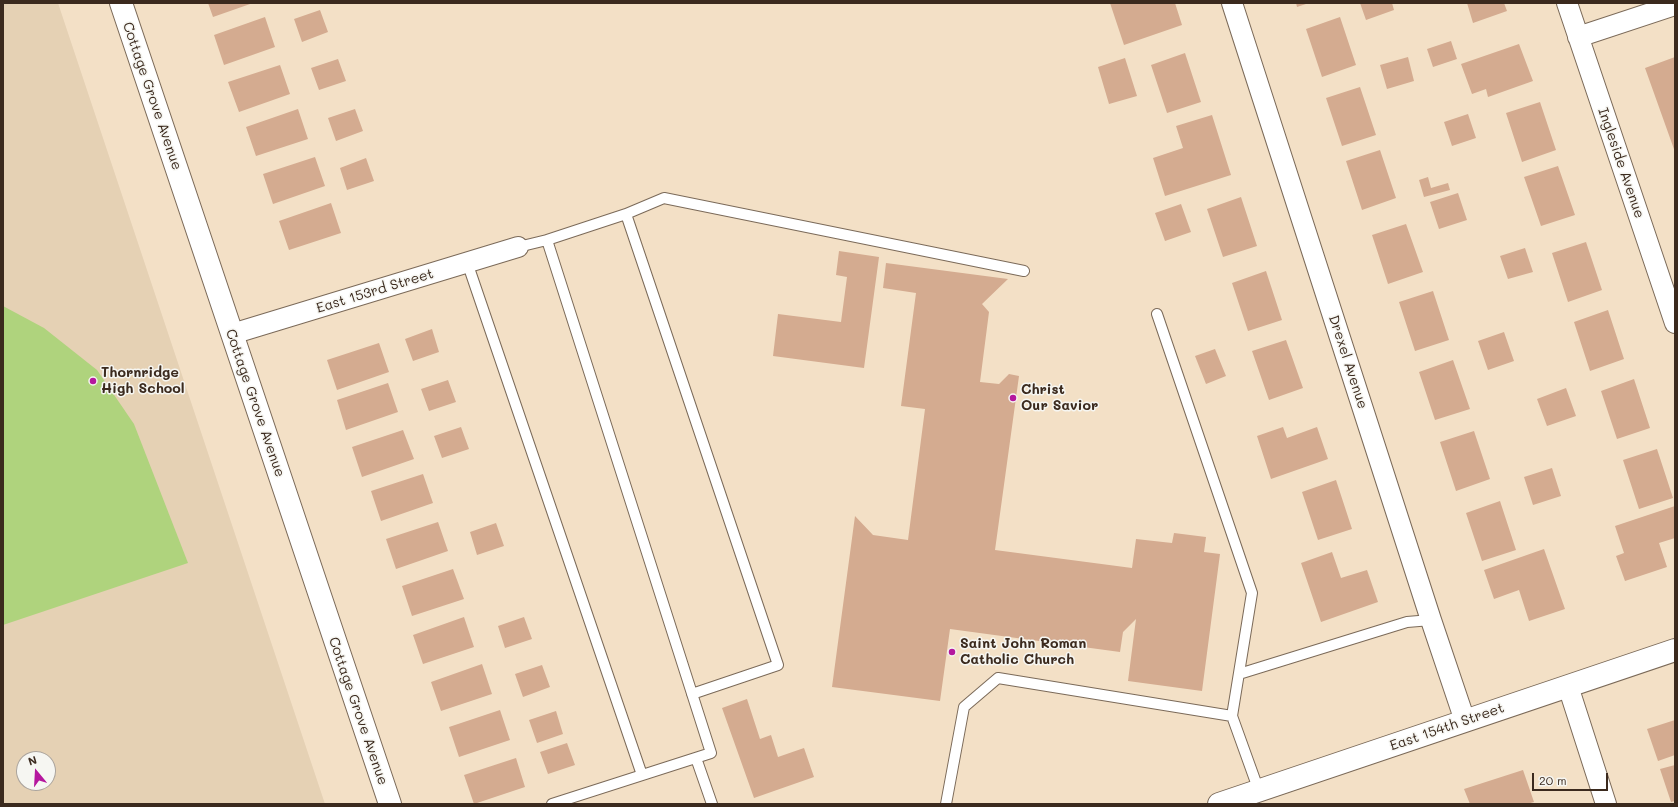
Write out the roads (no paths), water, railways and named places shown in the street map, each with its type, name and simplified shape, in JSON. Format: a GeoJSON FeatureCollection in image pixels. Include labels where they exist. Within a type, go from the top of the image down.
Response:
{"type":"FeatureCollection","features":[{"type":"Feature","properties":{"kind":"main road","name":"Cottage Grove Avenue"},"geometry":{"type":"LineString","coordinates":[[121,3],[390,804]]}},
{"type":"Feature","properties":{"kind":"main road","name":"East 154th Street"},"geometry":{"type":"LineString","coordinates":[[1219,804],[1675,650]]}},
{"type":"Feature","properties":{"kind":"street","name":"Drexel Avenue"},"geometry":{"type":"LineString","coordinates":[[1232,3],[1431,620],[1465,720]]}},
{"type":"Feature","properties":{"kind":"street","name":"Ingleside Avenue"},"geometry":{"type":"LineString","coordinates":[[1567,3],[1675,322]]}},
{"type":"Feature","properties":{"kind":"street"},"geometry":{"type":"LineString","coordinates":[[1578,37],[1675,5]]}},
{"type":"Feature","properties":{"kind":"street","name":"East 153rd Street"},"geometry":{"type":"LineString","coordinates":[[232,334],[518,247]]}},
{"type":"Feature","properties":{"kind":"street"},"geometry":{"type":"LineString","coordinates":[[1568,686],[1606,804]]}},
{"type":"Feature","properties":{"kind":"lane"},"geometry":{"type":"LineString","coordinates":[[518,247],[547,240],[626,214],[664,198],[1024,271]]}},
{"type":"Feature","properties":{"kind":"lane"},"geometry":{"type":"LineString","coordinates":[[626,214],[778,665],[692,694]]}},
{"type":"Feature","properties":{"kind":"lane"},"geometry":{"type":"LineString","coordinates":[[547,240],[711,753],[552,804]]}},
{"type":"Feature","properties":{"kind":"lane"},"geometry":{"type":"LineString","coordinates":[[467,262],[642,775]]}},
{"type":"Feature","properties":{"kind":"lane"},"geometry":{"type":"LineString","coordinates":[[1157,314],[1252,593],[1232,716],[1259,791]]}},
{"type":"Feature","properties":{"kind":"lane"},"geometry":{"type":"LineString","coordinates":[[1239,674],[1407,622],[1431,620]]}},
{"type":"Feature","properties":{"kind":"lane"},"geometry":{"type":"LineString","coordinates":[[946,804],[964,707],[998,678],[1232,716]]}},
{"type":"Feature","properties":{"kind":"lane"},"geometry":{"type":"LineString","coordinates":[[696,758],[712,804]]}},
{"type":"Feature","properties":{"kind":"place","name":"Thornridge High School"},"geometry":{"type":"Point","coordinates":[93,381]}},
{"type":"Feature","properties":{"kind":"place","name":"Christ Our Savior"},"geometry":{"type":"Point","coordinates":[1013,398]}},
{"type":"Feature","properties":{"kind":"place","name":"Saint John Roman Catholic Church"},"geometry":{"type":"Point","coordinates":[952,652]}}]}
